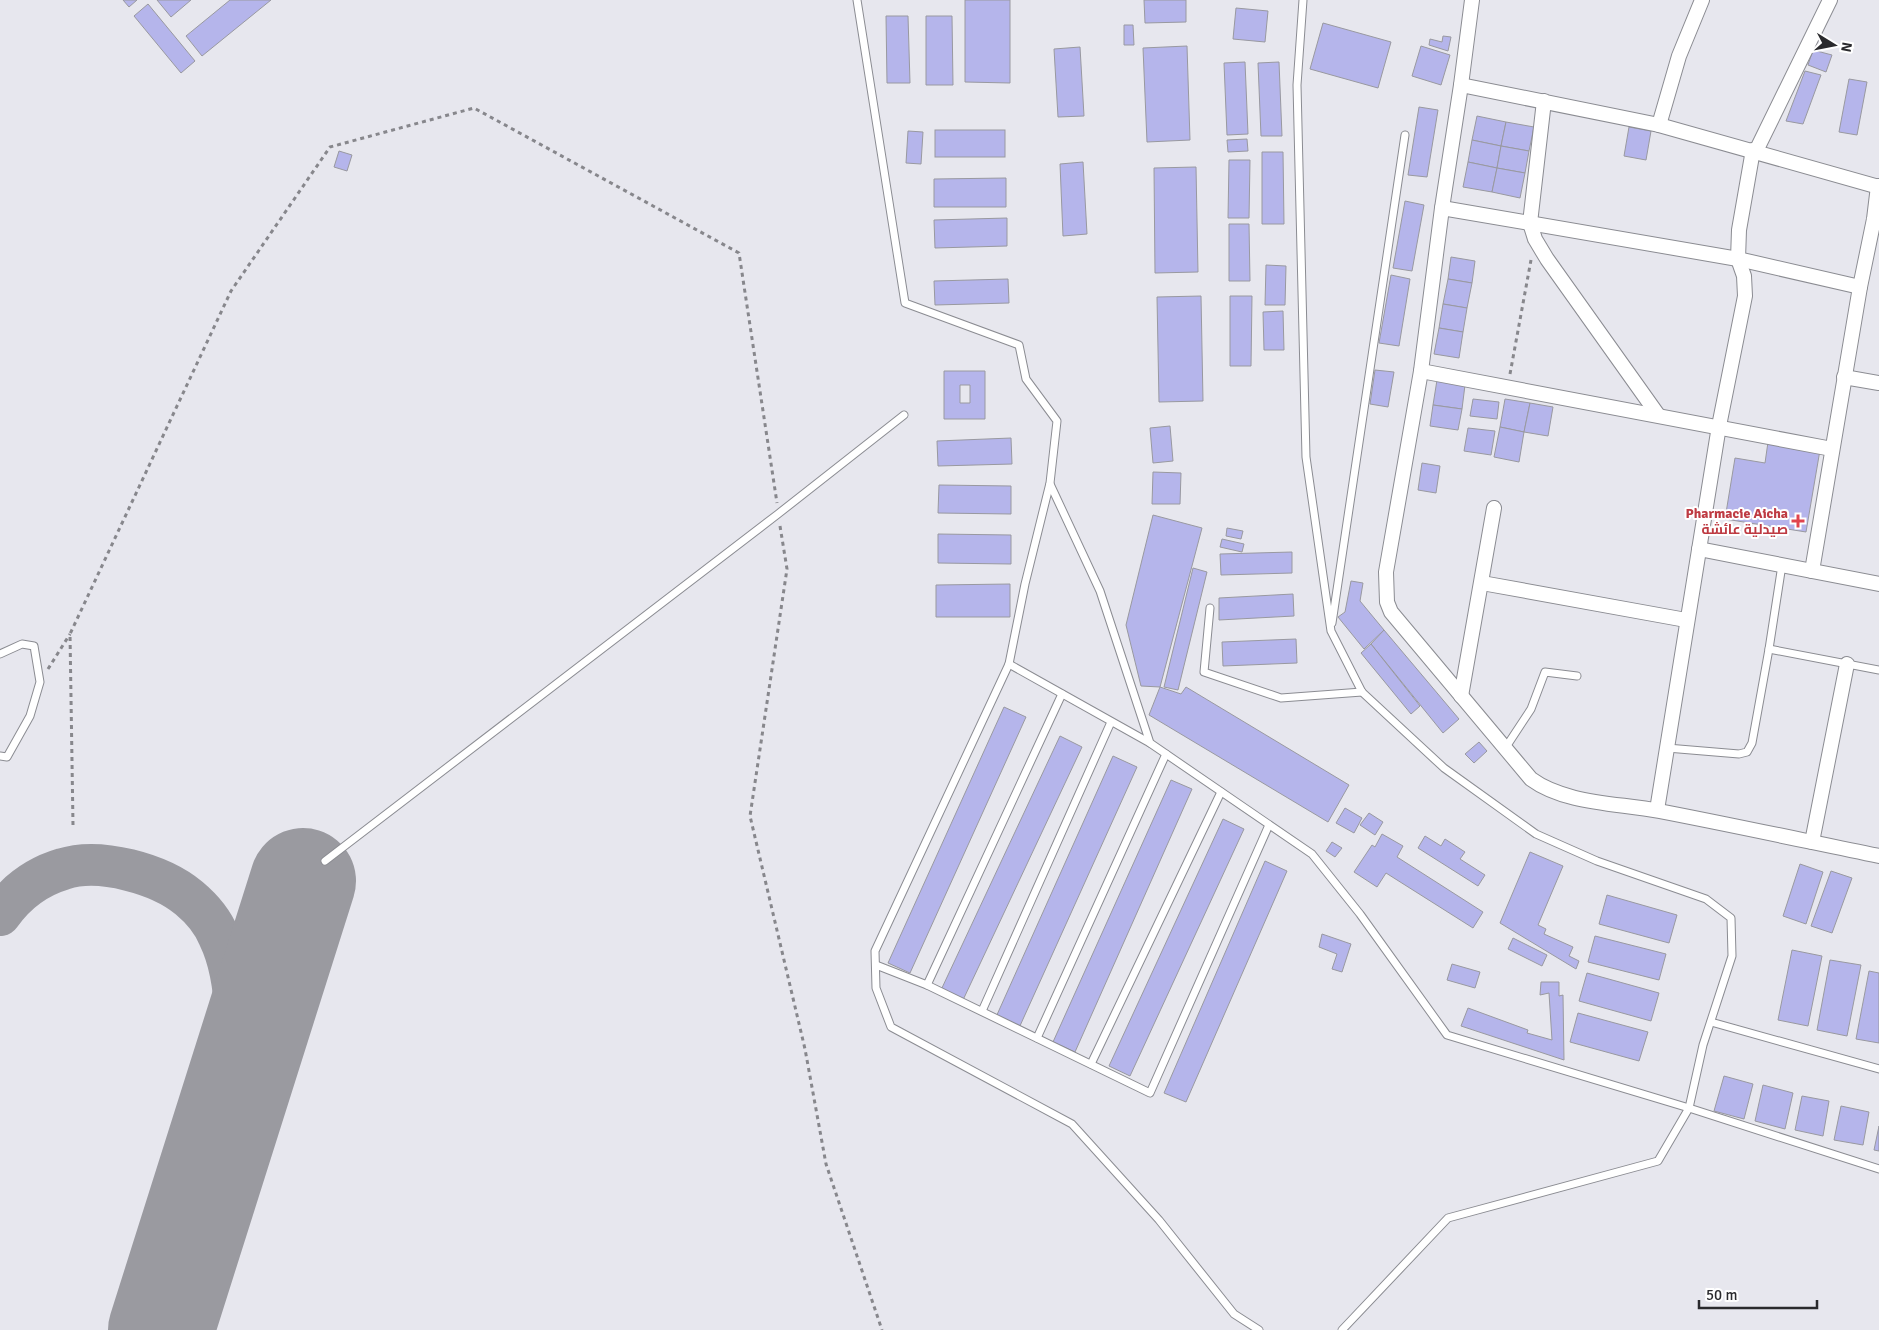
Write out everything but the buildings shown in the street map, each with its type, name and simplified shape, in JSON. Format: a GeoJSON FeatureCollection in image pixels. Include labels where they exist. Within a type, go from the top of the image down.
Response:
{"type":"FeatureCollection","features":[{"type":"Feature","properties":{"kind":"street"},"geometry":{"type":"LineString","coordinates":[[1472,0],[1421,371],[1386,572],[1387,602],[1391,612],[1531,779],[1541,786],[1577,798],[1656,810],[1879,856]]}},
{"type":"Feature","properties":{"kind":"street"},"geometry":{"type":"LineString","coordinates":[[1660,125],[1679,56],[1702,0]]}},
{"type":"Feature","properties":{"kind":"street"},"geometry":{"type":"LineString","coordinates":[[1656,810],[1719,426],[1745,296],[1744,276],[1738,259],[1739,230],[1754,151],[1830,0]]}},
{"type":"Feature","properties":{"kind":"street"},"geometry":{"type":"LineString","coordinates":[[1461,85],[1660,125],[1878,186],[1877,219],[1860,287],[1812,571]]}},
{"type":"Feature","properties":{"kind":"street"},"geometry":{"type":"LineString","coordinates":[[1544,101],[1530,223],[1535,239],[1547,259],[1658,415]]}},
{"type":"Feature","properties":{"kind":"street"},"geometry":{"type":"LineString","coordinates":[[1442,208],[1738,259],[1860,287]]}},
{"type":"Feature","properties":{"kind":"street"},"geometry":{"type":"LineString","coordinates":[[1421,371],[1719,426],[1832,449]]}},
{"type":"Feature","properties":{"kind":"street"},"geometry":{"type":"LineString","coordinates":[[1844,377],[1879,383]]}},
{"type":"Feature","properties":{"kind":"street"},"geometry":{"type":"LineString","coordinates":[[1462,696],[1494,508]]}},
{"type":"Feature","properties":{"kind":"street"},"geometry":{"type":"LineString","coordinates":[[1699,549],[1879,584]]}},
{"type":"Feature","properties":{"kind":"street"},"geometry":{"type":"LineString","coordinates":[[1482,583],[1686,620]]}},
{"type":"Feature","properties":{"kind":"street"},"geometry":{"type":"LineString","coordinates":[[1812,842],[1847,664]]}},
{"type":"Feature","properties":{"kind":"lane"},"geometry":{"type":"LineString","coordinates":[[858,0],[905,304],[1018,345],[1026,379],[1057,421],[1050,483],[1025,584],[1009,664],[875,951],[876,988],[891,1027],[1072,1124],[1158,1220],[1234,1314],[1259,1330]]}},
{"type":"Feature","properties":{"kind":"lane"},"geometry":{"type":"LineString","coordinates":[[1303,0],[1297,86],[1306,457],[1331,631],[1362,692],[1444,768],[1536,834],[1597,861],[1706,898],[1731,918],[1732,956],[1703,1045],[1689,1108],[1658,1161],[1448,1218],[1342,1330]]}},
{"type":"Feature","properties":{"kind":"lane"},"geometry":{"type":"LineString","coordinates":[[1331,631],[1405,135]]}},
{"type":"Feature","properties":{"kind":"lane"},"geometry":{"type":"LineString","coordinates":[[325,861],[778,514],[904,415]]}},
{"type":"Feature","properties":{"kind":"lane"},"geometry":{"type":"LineString","coordinates":[[1050,483],[1100,591],[1150,743]]}},
{"type":"Feature","properties":{"kind":"lane"},"geometry":{"type":"LineString","coordinates":[[1666,748],[1739,754],[1747,752],[1752,743],[1782,565]]}},
{"type":"Feature","properties":{"kind":"lane"},"geometry":{"type":"LineString","coordinates":[[1210,608],[1204,672],[1281,698],[1362,692]]}},
{"type":"Feature","properties":{"kind":"lane"},"geometry":{"type":"LineString","coordinates":[[0,654],[22,644],[34,646],[40,682],[30,716],[7,757],[0,756]]}},
{"type":"Feature","properties":{"kind":"lane"},"geometry":{"type":"LineString","coordinates":[[1769,649],[1879,670]]}},
{"type":"Feature","properties":{"kind":"lane"},"geometry":{"type":"LineString","coordinates":[[1009,664],[1150,743],[1312,854],[1360,914],[1447,1035],[1689,1108],[1879,1169]]}},
{"type":"Feature","properties":{"kind":"lane"},"geometry":{"type":"LineString","coordinates":[[1506,748],[1530,709],[1545,672],[1577,676]]}},
{"type":"Feature","properties":{"kind":"lane"},"geometry":{"type":"LineString","coordinates":[[927,985],[1062,694]]}},
{"type":"Feature","properties":{"kind":"lane"},"geometry":{"type":"LineString","coordinates":[[982,1011],[1111,722]]}},
{"type":"Feature","properties":{"kind":"lane"},"geometry":{"type":"LineString","coordinates":[[1037,1038],[1166,754]]}},
{"type":"Feature","properties":{"kind":"lane"},"geometry":{"type":"LineString","coordinates":[[1091,1064],[1221,792]]}},
{"type":"Feature","properties":{"kind":"lane"},"geometry":{"type":"LineString","coordinates":[[876,965],[927,985],[1150,1093],[1269,825]]}},
{"type":"Feature","properties":{"kind":"lane"},"geometry":{"type":"LineString","coordinates":[[1711,1022],[1879,1069]]}},
{"type":"Feature","properties":{"kind":"path"},"geometry":{"type":"LineString","coordinates":[[40,682],[70,634],[231,291],[330,147],[474,108],[739,253],[786,569],[750,816],[805,1049],[826,1164],[882,1330]]}},
{"type":"Feature","properties":{"kind":"path"},"geometry":{"type":"LineString","coordinates":[[1507,387],[1535,239]]}},
{"type":"Feature","properties":{"kind":"path"},"geometry":{"type":"LineString","coordinates":[[70,634],[73,825]]}},
{"type":"Feature","properties":{"kind":"taxiway"},"geometry":{"type":"LineString","coordinates":[[0,915],[27,886],[53,872],[78,866],[94,865],[129,870],[162,882],[177,889],[189,898],[198,906],[216,931],[226,955],[231,975],[236,1018],[236,1062],[233,1102]]}},
{"type":"Feature","properties":{"kind":"runway"},"geometry":{"type":"LineString","coordinates":[[161,1330],[303,881]]}},
{"type":"Feature","properties":{"kind":"place","name":"Pharmacie Aicha صيدلية عائشة"},"geometry":{"type":"Point","coordinates":[1798,521]}}]}
